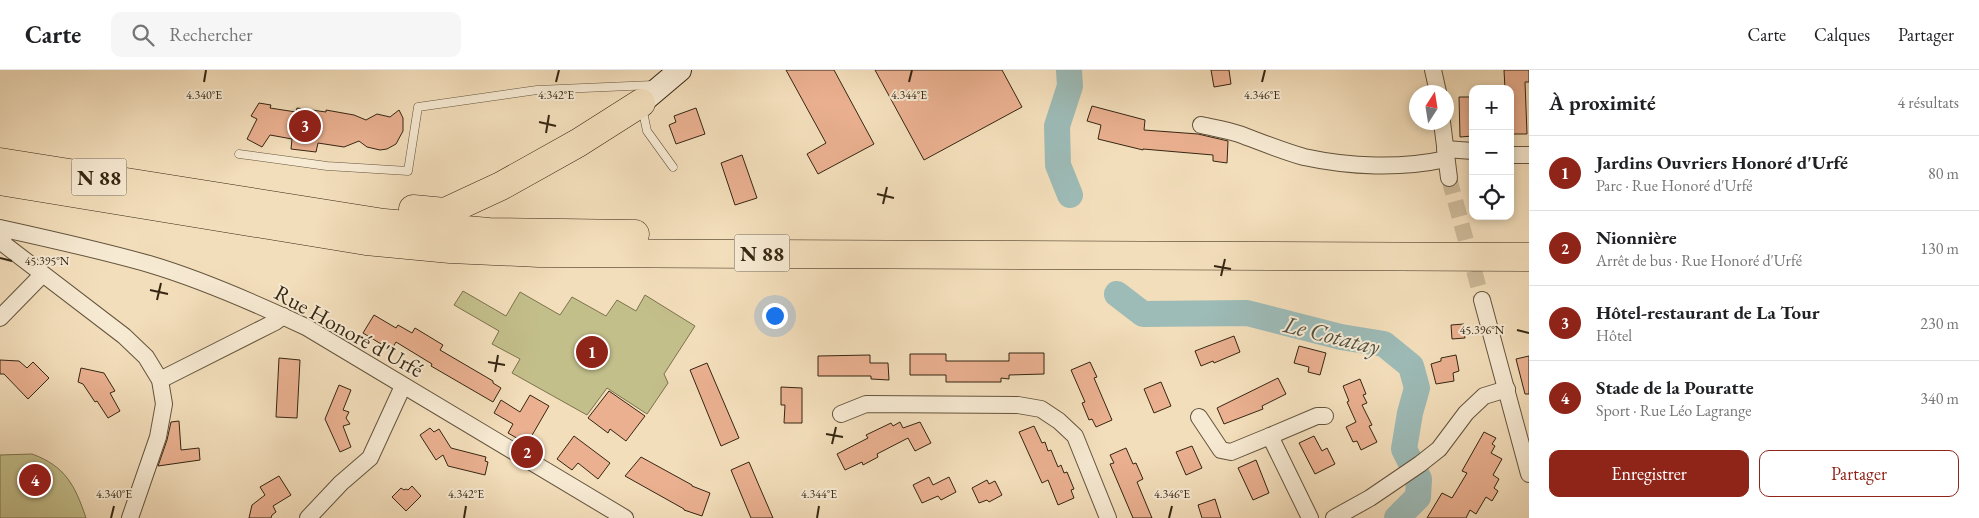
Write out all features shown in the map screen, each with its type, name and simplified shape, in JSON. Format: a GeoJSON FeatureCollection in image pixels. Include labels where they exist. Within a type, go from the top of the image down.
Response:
{"type":"FeatureCollection","features":[{"type":"Feature","properties":{"kind":"highway"},"geometry":{"type":"LineString","coordinates":[[197,194],[445,212],[510,181],[641,103]]}},
{"type":"Feature","properties":{"kind":"highway","name":"N 88"},"geometry":{"type":"LineString","coordinates":[[0,162],[384,223],[489,232],[1529,239]]}},
{"type":"Feature","properties":{"kind":"highway","name":"N 88"},"geometry":{"type":"LineString","coordinates":[[0,181],[366,241],[450,249],[539,253],[1529,258]]}},
{"type":"Feature","properties":{"kind":"main road"},"geometry":{"type":"LineString","coordinates":[[641,103],[680,70]]}},
{"type":"Feature","properties":{"kind":"street"},"geometry":{"type":"LineString","coordinates":[[1433,70],[1436,85]]}},
{"type":"Feature","properties":{"kind":"street"},"geometry":{"type":"LineString","coordinates":[[1201,125],[1237,134],[1305,157],[1345,163],[1392,166],[1426,163],[1446,154],[1469,151]]}},
{"type":"Feature","properties":{"kind":"street"},"geometry":{"type":"LineString","coordinates":[[1443,130],[1449,178]]}},
{"type":"Feature","properties":{"kind":"street"},"geometry":{"type":"LineString","coordinates":[[1514,155],[1529,155]]}},
{"type":"Feature","properties":{"kind":"street","name":"Rue Honoré d'Urfé"},"geometry":{"type":"LineString","coordinates":[[0,228],[150,265],[221,290],[283,316],[306,327],[620,517]]}},
{"type":"Feature","properties":{"kind":"street"},"geometry":{"type":"LineString","coordinates":[[0,232],[5,245],[124,336],[146,357],[160,380],[164,404],[158,437],[130,518]]}},
{"type":"Feature","properties":{"kind":"street"},"geometry":{"type":"LineString","coordinates":[[0,318],[42,275]]}},
{"type":"Feature","properties":{"kind":"street"},"geometry":{"type":"LineString","coordinates":[[1482,300],[1529,474]]}},
{"type":"Feature","properties":{"kind":"street"},"geometry":{"type":"LineString","coordinates":[[160,380],[275,322],[283,316]]}},
{"type":"Feature","properties":{"kind":"street"},"geometry":{"type":"LineString","coordinates":[[308,518],[340,483],[370,458],[403,386]]}},
{"type":"Feature","properties":{"kind":"street"},"geometry":{"type":"LineString","coordinates":[[1334,518],[1370,498],[1420,464],[1438,449],[1466,413],[1484,396],[1507,388]]}},
{"type":"Feature","properties":{"kind":"street"},"geometry":{"type":"LineString","coordinates":[[841,414],[866,404],[1018,405],[1041,410],[1059,421],[1075,436],[1108,518]]}},
{"type":"Feature","properties":{"kind":"street"},"geometry":{"type":"LineString","coordinates":[[1199,417],[1221,450],[1231,452],[1317,416],[1326,416]]}},
{"type":"Feature","properties":{"kind":"street"},"geometry":{"type":"LineString","coordinates":[[1270,436],[1310,518]]}},
{"type":"Feature","properties":{"kind":"lane"},"geometry":{"type":"LineString","coordinates":[[239,154],[327,166],[408,170],[418,107],[537,90],[662,85]]}},
{"type":"Feature","properties":{"kind":"lane"},"geometry":{"type":"LineString","coordinates":[[641,103],[647,131],[674,167]]}},
{"type":"Feature","properties":{"kind":"shaded area"},"geometry":{"type":"Polygon","coordinates":[[[463,291],[506,316],[520,292],[560,315],[572,297],[606,316],[617,300],[636,311],[645,295],[695,326],[664,374],[668,383],[647,414],[607,388],[587,415],[512,373],[520,359],[492,344],[499,331],[454,305],[463,291]]]}},
{"type":"Feature","properties":{"kind":"shaded area"},"geometry":{"type":"Polygon","coordinates":[[[32,454],[53,464],[67,478],[78,496],[86,518],[0,518],[0,455],[32,454]]]}},
{"type":"Feature","properties":{"kind":"building"},"geometry":{"type":"Polygon","coordinates":[[[786,70],[834,70],[874,144],[818,174],[807,154],[826,143],[786,70]]]}},
{"type":"Feature","properties":{"kind":"building"},"geometry":{"type":"Polygon","coordinates":[[[875,70],[1002,70],[1022,107],[924,160],[875,70]]]}},
{"type":"Feature","properties":{"kind":"building"},"geometry":{"type":"Polygon","coordinates":[[[1211,70],[1229,70],[1231,84],[1214,87],[1211,70]]]}},
{"type":"Feature","properties":{"kind":"building"},"geometry":{"type":"Polygon","coordinates":[[[1504,70],[1529,70],[1529,82],[1525,82],[1527,134],[1514,134],[1514,85],[1505,85],[1504,70]]]}},
{"type":"Feature","properties":{"kind":"building"},"geometry":{"type":"Polygon","coordinates":[[[1459,97],[1469,97],[1469,136],[1460,137],[1459,97]]]}},
{"type":"Feature","properties":{"kind":"building"},"geometry":{"type":"Polygon","coordinates":[[[259,103],[271,105],[270,108],[296,112],[297,108],[326,112],[326,110],[354,115],[366,120],[377,114],[390,117],[399,110],[403,118],[403,131],[396,144],[387,149],[380,150],[367,147],[359,141],[344,147],[318,143],[316,152],[291,149],[292,139],[270,135],[262,147],[247,139],[257,119],[251,116],[259,103]]]}},
{"type":"Feature","properties":{"kind":"building"},"geometry":{"type":"Polygon","coordinates":[[[1092,106],[1145,120],[1144,130],[1198,134],[1228,141],[1227,163],[1213,161],[1213,155],[1143,150],[1098,139],[1101,125],[1087,121],[1092,106]]]}},
{"type":"Feature","properties":{"kind":"building"},"geometry":{"type":"Polygon","coordinates":[[[696,108],[705,134],[676,144],[669,125],[676,122],[674,116],[696,108]]]}},
{"type":"Feature","properties":{"kind":"building"},"geometry":{"type":"Polygon","coordinates":[[[742,155],[757,198],[735,205],[721,163],[742,155]]]}},
{"type":"Feature","properties":{"kind":"building"},"geometry":{"type":"Polygon","coordinates":[[[374,315],[396,328],[398,325],[412,333],[415,328],[443,345],[440,350],[493,381],[493,383],[501,388],[493,402],[431,366],[432,364],[396,342],[391,350],[363,333],[374,315]]]}},
{"type":"Feature","properties":{"kind":"building"},"geometry":{"type":"Polygon","coordinates":[[[1464,324],[1465,338],[1452,339],[1451,325],[1464,324]]]}},
{"type":"Feature","properties":{"kind":"building"},"geometry":{"type":"Polygon","coordinates":[[[1234,336],[1240,352],[1214,363],[1213,361],[1201,366],[1195,351],[1234,336]]]}},
{"type":"Feature","properties":{"kind":"building"},"geometry":{"type":"Polygon","coordinates":[[[1299,346],[1326,353],[1320,375],[1308,372],[1309,367],[1294,363],[1299,346]]]}},
{"type":"Feature","properties":{"kind":"building"},"geometry":{"type":"Polygon","coordinates":[[[1009,353],[1044,353],[1044,374],[1009,375],[1009,379],[1001,378],[1001,382],[946,382],[946,375],[910,375],[910,354],[946,354],[946,361],[1009,361],[1009,353]]]}},
{"type":"Feature","properties":{"kind":"building"},"geometry":{"type":"Polygon","coordinates":[[[870,355],[870,363],[888,363],[889,380],[871,379],[871,376],[818,376],[818,356],[870,355]]]}},
{"type":"Feature","properties":{"kind":"building"},"geometry":{"type":"Polygon","coordinates":[[[1456,355],[1459,371],[1453,373],[1454,381],[1436,384],[1431,364],[1441,361],[1441,358],[1456,355]]]}},
{"type":"Feature","properties":{"kind":"building"},"geometry":{"type":"Polygon","coordinates":[[[1529,356],[1529,394],[1525,394],[1516,359],[1529,356]]]}},
{"type":"Feature","properties":{"kind":"building"},"geometry":{"type":"Polygon","coordinates":[[[279,358],[300,360],[297,418],[276,417],[279,358]]]}},
{"type":"Feature","properties":{"kind":"building"},"geometry":{"type":"Polygon","coordinates":[[[0,360],[19,361],[27,368],[33,362],[49,378],[28,399],[4,374],[0,374],[0,360]]]}},
{"type":"Feature","properties":{"kind":"building"},"geometry":{"type":"Polygon","coordinates":[[[1090,362],[1097,377],[1094,378],[1112,420],[1096,427],[1092,419],[1089,420],[1082,403],[1085,402],[1071,370],[1090,362]]]}},
{"type":"Feature","properties":{"kind":"building"},"geometry":{"type":"Polygon","coordinates":[[[707,363],[739,438],[721,446],[690,370],[707,363]]]}},
{"type":"Feature","properties":{"kind":"building"},"geometry":{"type":"Polygon","coordinates":[[[81,368],[104,373],[115,391],[110,393],[120,411],[108,418],[83,384],[78,382],[81,368]]]}},
{"type":"Feature","properties":{"kind":"building"},"geometry":{"type":"Polygon","coordinates":[[[1278,378],[1286,394],[1262,406],[1263,409],[1224,424],[1217,408],[1278,378]]]}},
{"type":"Feature","properties":{"kind":"building"},"geometry":{"type":"Polygon","coordinates":[[[1360,379],[1366,394],[1363,395],[1367,403],[1362,405],[1372,425],[1369,426],[1377,442],[1361,450],[1357,441],[1353,442],[1346,427],[1356,422],[1347,402],[1349,401],[1343,386],[1360,379]]]}},
{"type":"Feature","properties":{"kind":"building"},"geometry":{"type":"Polygon","coordinates":[[[1161,382],[1171,406],[1154,413],[1144,389],[1161,382]]]}},
{"type":"Feature","properties":{"kind":"building"},"geometry":{"type":"Polygon","coordinates":[[[339,385],[351,390],[343,410],[349,412],[346,418],[350,424],[343,426],[351,447],[340,452],[325,419],[339,385]]]}},
{"type":"Feature","properties":{"kind":"building"},"geometry":{"type":"Polygon","coordinates":[[[781,387],[802,388],[802,423],[784,423],[785,405],[781,405],[781,387]]]}},
{"type":"Feature","properties":{"kind":"building"},"geometry":{"type":"Polygon","coordinates":[[[609,391],[645,416],[626,441],[610,429],[608,433],[588,418],[609,391]]]}},
{"type":"Feature","properties":{"kind":"building"},"geometry":{"type":"Polygon","coordinates":[[[530,395],[549,406],[527,444],[508,433],[513,424],[494,413],[501,400],[520,412],[530,395]]]}},
{"type":"Feature","properties":{"kind":"building"},"geometry":{"type":"Polygon","coordinates":[[[179,421],[181,450],[199,448],[200,460],[158,466],[171,422],[179,421]]]}},
{"type":"Feature","properties":{"kind":"building"},"geometry":{"type":"Polygon","coordinates":[[[900,422],[903,428],[920,422],[931,443],[915,451],[908,438],[877,454],[878,457],[863,465],[862,462],[845,470],[837,454],[868,438],[866,435],[891,423],[893,426],[900,422]]]}},
{"type":"Feature","properties":{"kind":"building"},"geometry":{"type":"Polygon","coordinates":[[[1034,426],[1042,443],[1045,442],[1048,451],[1051,450],[1058,467],[1061,465],[1064,473],[1067,472],[1074,489],[1071,490],[1074,498],[1058,505],[1048,480],[1042,483],[1019,432],[1034,426]]]}},
{"type":"Feature","properties":{"kind":"building"},"geometry":{"type":"Polygon","coordinates":[[[430,428],[434,432],[439,429],[451,448],[486,457],[485,461],[488,462],[485,475],[448,466],[443,455],[436,460],[420,435],[430,428]]]}},
{"type":"Feature","properties":{"kind":"building"},"geometry":{"type":"Polygon","coordinates":[[[1484,432],[1496,438],[1492,444],[1495,446],[1491,453],[1502,459],[1493,475],[1499,479],[1494,488],[1498,491],[1492,501],[1486,497],[1476,514],[1470,510],[1466,518],[1427,518],[1442,493],[1452,498],[1467,473],[1462,471],[1484,432]]]}},
{"type":"Feature","properties":{"kind":"building"},"geometry":{"type":"Polygon","coordinates":[[[574,436],[610,463],[598,479],[578,463],[572,470],[557,459],[574,436]]]}},
{"type":"Feature","properties":{"kind":"building"},"geometry":{"type":"Polygon","coordinates":[[[1314,436],[1322,451],[1327,448],[1335,464],[1315,474],[1299,443],[1314,436]]]}},
{"type":"Feature","properties":{"kind":"building"},"geometry":{"type":"Polygon","coordinates":[[[1192,446],[1202,468],[1186,475],[1176,452],[1192,446]]]}},
{"type":"Feature","properties":{"kind":"building"},"geometry":{"type":"Polygon","coordinates":[[[1126,448],[1133,464],[1136,463],[1143,479],[1137,482],[1152,518],[1133,518],[1110,464],[1114,463],[1110,455],[1126,448]]]}},
{"type":"Feature","properties":{"kind":"building"},"geometry":{"type":"Polygon","coordinates":[[[641,457],[692,486],[710,493],[702,516],[684,510],[625,476],[641,457]]]}},
{"type":"Feature","properties":{"kind":"building"},"geometry":{"type":"Polygon","coordinates":[[[1256,460],[1269,493],[1253,500],[1238,468],[1256,460]]]}},
{"type":"Feature","properties":{"kind":"building"},"geometry":{"type":"Polygon","coordinates":[[[749,462],[773,518],[751,518],[731,470],[749,462]]]}},
{"type":"Feature","properties":{"kind":"building"},"geometry":{"type":"Polygon","coordinates":[[[279,476],[291,495],[273,506],[276,512],[271,518],[249,518],[252,505],[265,495],[260,487],[279,476]]]}},
{"type":"Feature","properties":{"kind":"building"},"geometry":{"type":"Polygon","coordinates":[[[929,477],[933,485],[949,477],[956,492],[941,500],[938,496],[922,503],[913,485],[929,477]]]}},
{"type":"Feature","properties":{"kind":"building"},"geometry":{"type":"Polygon","coordinates":[[[987,480],[989,484],[995,481],[1002,495],[989,502],[987,500],[979,503],[972,488],[987,480]]]}},
{"type":"Feature","properties":{"kind":"building"},"geometry":{"type":"Polygon","coordinates":[[[412,486],[421,496],[406,511],[392,497],[401,488],[408,490],[412,486]]]}},
{"type":"Feature","properties":{"kind":"building"},"geometry":{"type":"Polygon","coordinates":[[[1215,499],[1221,518],[1202,518],[1198,505],[1215,499]]]}},
{"type":"Feature","properties":{"kind":"waterway","name":"Le Cotatay"},"geometry":{"type":"LineString","coordinates":[[1069,70],[1070,86],[1057,126],[1058,165],[1070,195]]}},
{"type":"Feature","properties":{"kind":"waterway","name":"Le Cotatay"},"geometry":{"type":"LineString","coordinates":[[1117,294],[1143,314],[1247,313],[1341,337],[1384,344],[1411,366],[1417,388],[1410,413],[1404,449],[1419,479],[1418,497],[1397,518]]}},
{"type":"Feature","properties":{"kind":"tunnel"},"geometry":{"type":"LineString","coordinates":[[1449,178],[1482,300]]}},
{"type":"Feature","properties":{"kind":"place","name":"Hôtel-restaurant de La Tour"},"geometry":{"type":"Point","coordinates":[305,126]}},
{"type":"Feature","properties":{"kind":"place","name":"Jardins Ouvriers Honoré d'Urfé"},"geometry":{"type":"Point","coordinates":[592,352]}},
{"type":"Feature","properties":{"kind":"place","name":"Nionnière"},"geometry":{"type":"Point","coordinates":[527,452]}},
{"type":"Feature","properties":{"kind":"place","name":"Stade de la Pouratte"},"geometry":{"type":"Point","coordinates":[35,480]}}]}
